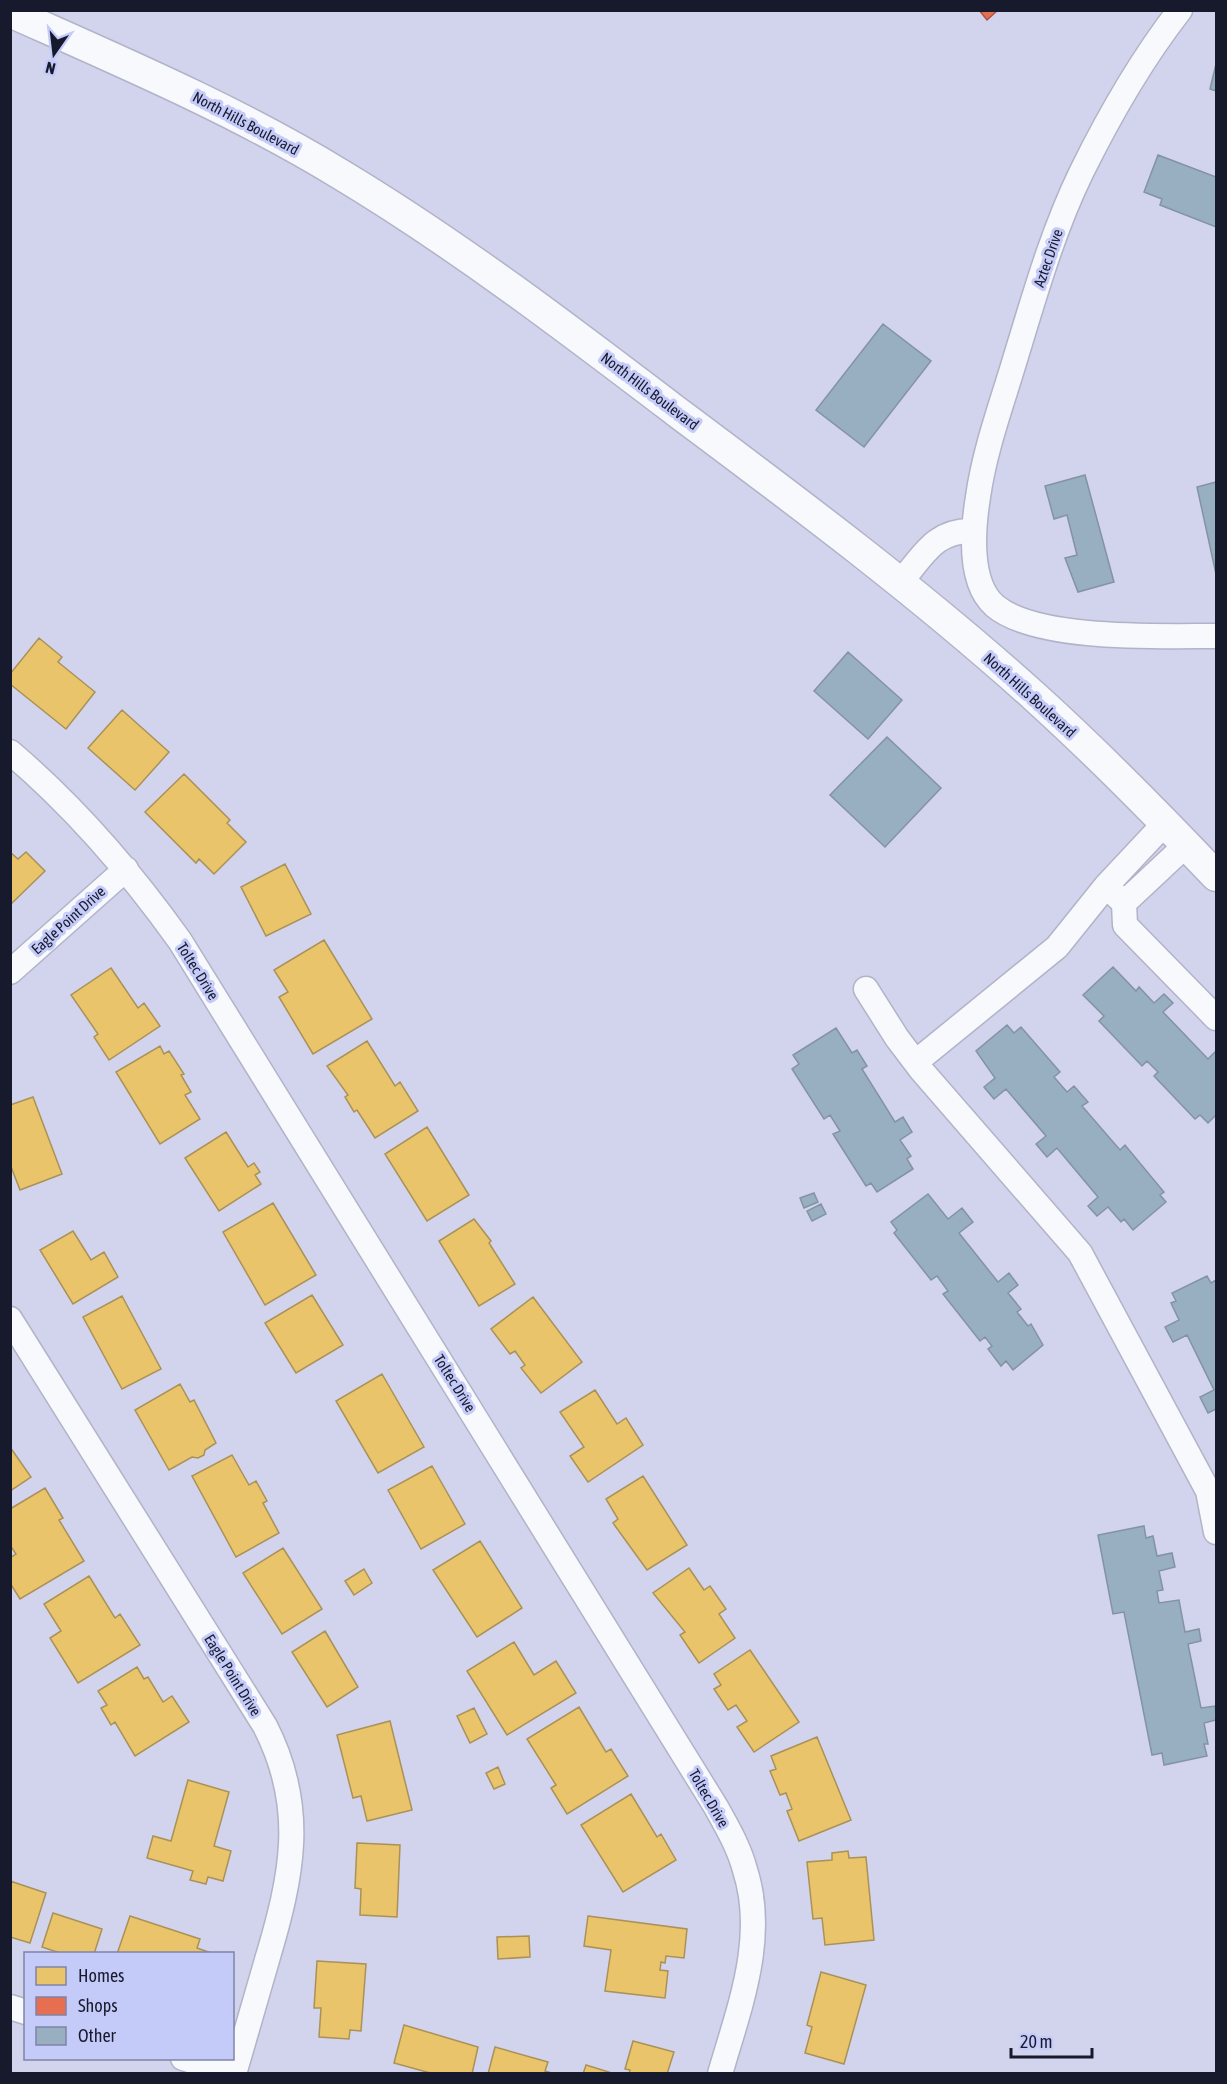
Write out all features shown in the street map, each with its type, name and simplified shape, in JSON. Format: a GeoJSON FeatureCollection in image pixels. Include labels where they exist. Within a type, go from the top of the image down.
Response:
{"type":"FeatureCollection","features":[{"type":"Feature","properties":{"kind":"street","name":"Aztec Drive"},"geometry":{"type":"LineString","coordinates":[[1180,10],[1117,104],[1080,175],[1048,251],[990,442],[978,496],[974,531],[976,563],[985,593],[993,605],[1021,621],[1071,632],[1216,636]]}},
{"type":"Feature","properties":{"kind":"street","name":"North Hills Boulevard"},"geometry":{"type":"LineString","coordinates":[[10,12],[150,74],[247,122],[339,173],[444,240],[585,342],[839,534],[900,583],[1033,696],[1165,823],[1216,876]]}},
{"type":"Feature","properties":{"kind":"street"},"geometry":{"type":"LineString","coordinates":[[900,583],[941,537],[959,530],[974,531]]}},
{"type":"Feature","properties":{"kind":"street","name":"Toltec Drive"},"geometry":{"type":"LineString","coordinates":[[10,752],[47,783],[99,836],[180,940],[716,1807],[736,1844],[746,1871],[752,1905],[753,1937],[746,1985],[720,2073]]}},
{"type":"Feature","properties":{"kind":"street"},"geometry":{"type":"LineString","coordinates":[[917,1061],[1057,947],[1106,886],[1165,823]]}},
{"type":"Feature","properties":{"kind":"street"},"geometry":{"type":"LineString","coordinates":[[1124,903],[1186,845]]}},
{"type":"Feature","properties":{"kind":"street","name":"Eagle Point Drive"},"geometry":{"type":"LineString","coordinates":[[10,972],[126,869]]}},
{"type":"Feature","properties":{"kind":"street"},"geometry":{"type":"LineString","coordinates":[[1106,886],[1124,903],[1125,926],[1216,1018]]}},
{"type":"Feature","properties":{"kind":"street"},"geometry":{"type":"LineString","coordinates":[[866,989],[897,1038],[1080,1253],[1208,1491],[1216,1532]]}},
{"type":"Feature","properties":{"kind":"street","name":"Eagle Point Drive"},"geometry":{"type":"LineString","coordinates":[[10,1319],[265,1726],[287,1782],[293,1836],[289,1877],[233,2073]]}},
{"type":"Feature","properties":{"kind":"street"},"geometry":{"type":"LineString","coordinates":[[190,2060],[233,2073]]}},
{"type":"Feature","properties":{"kind":"building: Homes"},"geometry":{"type":"Polygon","coordinates":[[[39,638],[62,657],[58,662],[95,692],[66,729],[10,684],[10,674],[39,638]]]}},
{"type":"Feature","properties":{"kind":"building: Homes"},"geometry":{"type":"Polygon","coordinates":[[[122,710],[169,752],[135,790],[88,748],[122,710]]]}},
{"type":"Feature","properties":{"kind":"building: Homes"},"geometry":{"type":"Polygon","coordinates":[[[184,774],[230,820],[227,823],[246,842],[214,874],[199,859],[196,863],[145,812],[184,774]]]}},
{"type":"Feature","properties":{"kind":"building: Homes"},"geometry":{"type":"Polygon","coordinates":[[[10,852],[18,859],[26,852],[45,871],[10,905],[10,852]]]}},
{"type":"Feature","properties":{"kind":"building: Homes"},"geometry":{"type":"Polygon","coordinates":[[[285,864],[311,914],[266,936],[241,887],[285,864]]]}},
{"type":"Feature","properties":{"kind":"building: Homes"},"geometry":{"type":"Polygon","coordinates":[[[324,940],[372,1019],[313,1054],[279,997],[288,992],[274,970],[324,940]]]}},
{"type":"Feature","properties":{"kind":"building: Homes"},"geometry":{"type":"Polygon","coordinates":[[[111,968],[138,1008],[144,1003],[160,1026],[109,1060],[94,1037],[98,1034],[71,995],[111,968]]]}},
{"type":"Feature","properties":{"kind":"building: Homes"},"geometry":{"type":"Polygon","coordinates":[[[367,1041],[395,1086],[400,1082],[418,1111],[375,1138],[357,1110],[354,1112],[345,1097],[348,1095],[327,1066],[367,1041]]]}},
{"type":"Feature","properties":{"kind":"building: Homes"},"geometry":{"type":"Polygon","coordinates":[[[160,1046],[164,1054],[169,1051],[184,1074],[181,1075],[191,1092],[185,1095],[200,1119],[160,1144],[116,1072],[160,1046]]]}},
{"type":"Feature","properties":{"kind":"building: Homes"},"geometry":{"type":"Polygon","coordinates":[[[33,1097],[62,1174],[20,1190],[10,1164],[10,1105],[33,1097]]]}},
{"type":"Feature","properties":{"kind":"building: Homes"},"geometry":{"type":"Polygon","coordinates":[[[427,1127],[469,1195],[427,1221],[385,1154],[427,1127]]]}},
{"type":"Feature","properties":{"kind":"building: Homes"},"geometry":{"type":"Polygon","coordinates":[[[226,1132],[248,1167],[254,1163],[260,1172],[255,1175],[261,1184],[219,1211],[185,1158],[226,1132]]]}},
{"type":"Feature","properties":{"kind":"building: Homes"},"geometry":{"type":"Polygon","coordinates":[[[273,1203],[316,1275],[265,1305],[223,1232],[273,1203]]]}},
{"type":"Feature","properties":{"kind":"building: Homes"},"geometry":{"type":"Polygon","coordinates":[[[474,1219],[491,1241],[489,1243],[515,1284],[479,1306],[439,1241],[474,1219]]]}},
{"type":"Feature","properties":{"kind":"building: Homes"},"geometry":{"type":"Polygon","coordinates":[[[73,1231],[91,1260],[104,1252],[118,1277],[73,1304],[40,1250],[73,1231]]]}},
{"type":"Feature","properties":{"kind":"building: Homes"},"geometry":{"type":"Polygon","coordinates":[[[312,1295],[343,1345],[296,1373],[265,1323],[312,1295]]]}},
{"type":"Feature","properties":{"kind":"building: Homes"},"geometry":{"type":"Polygon","coordinates":[[[122,1296],[161,1369],[122,1389],[83,1317],[122,1296]]]}},
{"type":"Feature","properties":{"kind":"building: Homes"},"geometry":{"type":"Polygon","coordinates":[[[533,1297],[582,1362],[541,1393],[521,1368],[525,1365],[515,1351],[510,1354],[491,1329],[533,1297]]]}},
{"type":"Feature","properties":{"kind":"building: Homes"},"geometry":{"type":"Polygon","coordinates":[[[382,1374],[424,1447],[378,1473],[336,1401],[382,1374]]]}},
{"type":"Feature","properties":{"kind":"building: Homes"},"geometry":{"type":"Polygon","coordinates":[[[180,1384],[190,1402],[194,1400],[216,1443],[205,1450],[204,1455],[198,1458],[192,1457],[169,1470],[135,1410],[180,1384]]]}},
{"type":"Feature","properties":{"kind":"building: Homes"},"geometry":{"type":"Polygon","coordinates":[[[595,1390],[617,1424],[626,1418],[643,1445],[588,1482],[570,1456],[584,1447],[560,1412],[595,1390]]]}},
{"type":"Feature","properties":{"kind":"building: Homes"},"geometry":{"type":"Polygon","coordinates":[[[10,1447],[31,1477],[10,1491],[10,1447]]]}},
{"type":"Feature","properties":{"kind":"building: Homes"},"geometry":{"type":"Polygon","coordinates":[[[232,1455],[249,1485],[256,1481],[267,1501],[263,1503],[279,1533],[236,1557],[192,1476],[232,1455]]]}},
{"type":"Feature","properties":{"kind":"building: Homes"},"geometry":{"type":"Polygon","coordinates":[[[432,1466],[465,1524],[421,1549],[388,1490],[432,1466]]]}},
{"type":"Feature","properties":{"kind":"building: Homes"},"geometry":{"type":"Polygon","coordinates":[[[643,1476],[687,1545],[647,1570],[613,1523],[618,1519],[606,1499],[643,1476]]]}},
{"type":"Feature","properties":{"kind":"building: Homes"},"geometry":{"type":"Polygon","coordinates":[[[45,1488],[63,1518],[59,1520],[84,1561],[20,1599],[10,1583],[10,1558],[16,1554],[10,1545],[10,1509],[45,1488]]]}},
{"type":"Feature","properties":{"kind":"building: Homes"},"geometry":{"type":"Polygon","coordinates":[[[480,1541],[522,1608],[477,1637],[433,1570],[480,1541]]]}},
{"type":"Feature","properties":{"kind":"building: Homes"},"geometry":{"type":"Polygon","coordinates":[[[283,1548],[322,1609],[282,1634],[243,1573],[283,1548]]]}},
{"type":"Feature","properties":{"kind":"building: Homes"},"geometry":{"type":"Polygon","coordinates":[[[689,1568],[704,1590],[710,1586],[726,1609],[719,1614],[735,1638],[699,1663],[680,1635],[685,1632],[653,1593],[689,1568]]]}},
{"type":"Feature","properties":{"kind":"building: Homes"},"geometry":{"type":"Polygon","coordinates":[[[364,1569],[372,1583],[354,1595],[345,1581],[364,1569]]]}},
{"type":"Feature","properties":{"kind":"building: Homes"},"geometry":{"type":"Polygon","coordinates":[[[89,1576],[115,1618],[120,1614],[140,1645],[78,1683],[50,1638],[61,1631],[44,1604],[89,1576]]]}},
{"type":"Feature","properties":{"kind":"building: Homes"},"geometry":{"type":"Polygon","coordinates":[[[325,1631],[358,1687],[327,1707],[292,1652],[325,1631]]]}},
{"type":"Feature","properties":{"kind":"building: Homes"},"geometry":{"type":"Polygon","coordinates":[[[514,1642],[534,1675],[556,1661],[576,1693],[507,1735],[467,1671],[514,1642]]]}},
{"type":"Feature","properties":{"kind":"building: Homes"},"geometry":{"type":"Polygon","coordinates":[[[750,1650],[799,1722],[754,1752],[737,1727],[747,1721],[736,1705],[728,1710],[714,1689],[721,1685],[714,1674],[750,1650]]]}},
{"type":"Feature","properties":{"kind":"building: Homes"},"geometry":{"type":"Polygon","coordinates":[[[137,1667],[144,1679],[148,1677],[163,1702],[172,1696],[189,1722],[135,1756],[115,1722],[111,1725],[101,1708],[107,1705],[98,1691],[137,1667]]]}},
{"type":"Feature","properties":{"kind":"building: Homes"},"geometry":{"type":"Polygon","coordinates":[[[579,1707],[606,1752],[611,1749],[628,1776],[567,1814],[551,1788],[556,1785],[527,1739],[579,1707]]]}},
{"type":"Feature","properties":{"kind":"building: Homes"},"geometry":{"type":"Polygon","coordinates":[[[474,1708],[487,1734],[470,1743],[457,1716],[474,1708]]]}},
{"type":"Feature","properties":{"kind":"building: Homes"},"geometry":{"type":"Polygon","coordinates":[[[390,1721],[412,1810],[367,1821],[361,1796],[353,1798],[337,1735],[390,1721]]]}},
{"type":"Feature","properties":{"kind":"building: Homes"},"geometry":{"type":"Polygon","coordinates":[[[817,1737],[851,1820],[799,1841],[787,1811],[792,1809],[786,1793],[780,1795],[770,1771],[776,1769],[771,1756],[817,1737]]]}},
{"type":"Feature","properties":{"kind":"building: Homes"},"geometry":{"type":"Polygon","coordinates":[[[498,1767],[505,1784],[494,1789],[486,1773],[498,1767]]]}},
{"type":"Feature","properties":{"kind":"building: Homes"},"geometry":{"type":"Polygon","coordinates":[[[188,1780],[229,1792],[214,1846],[231,1851],[223,1881],[208,1877],[206,1884],[190,1880],[193,1871],[147,1858],[153,1836],[171,1841],[188,1780]]]}},
{"type":"Feature","properties":{"kind":"building: Homes"},"geometry":{"type":"Polygon","coordinates":[[[631,1794],[657,1837],[661,1834],[676,1860],[623,1892],[581,1825],[631,1794]]]}},
{"type":"Feature","properties":{"kind":"building: Homes"},"geometry":{"type":"Polygon","coordinates":[[[357,1843],[400,1845],[397,1917],[360,1915],[361,1889],[355,1888],[357,1843]]]}},
{"type":"Feature","properties":{"kind":"building: Homes"},"geometry":{"type":"Polygon","coordinates":[[[848,1851],[849,1858],[866,1857],[874,1940],[825,1945],[822,1918],[813,1919],[807,1862],[832,1860],[832,1853],[848,1851]]]}},
{"type":"Feature","properties":{"kind":"building: Homes"},"geometry":{"type":"Polygon","coordinates":[[[10,1881],[46,1893],[30,1943],[10,1937],[10,1881]]]}},
{"type":"Feature","properties":{"kind":"building: Homes"},"geometry":{"type":"Polygon","coordinates":[[[53,1913],[102,1929],[95,1952],[57,1952],[42,1947],[53,1913]]]}},
{"type":"Feature","properties":{"kind":"building: Homes"},"geometry":{"type":"Polygon","coordinates":[[[130,1916],[200,1939],[197,1948],[208,1952],[118,1952],[130,1916]]]}},
{"type":"Feature","properties":{"kind":"building: Homes"},"geometry":{"type":"Polygon","coordinates":[[[588,1916],[687,1929],[684,1958],[666,1956],[665,1963],[661,1962],[660,1970],[668,1971],[665,1998],[605,1991],[611,1950],[584,1946],[588,1916]]]}},
{"type":"Feature","properties":{"kind":"building: Homes"},"geometry":{"type":"Polygon","coordinates":[[[529,1936],[530,1957],[498,1959],[497,1937],[529,1936]]]}},
{"type":"Feature","properties":{"kind":"building: Homes"},"geometry":{"type":"Polygon","coordinates":[[[317,1961],[366,1964],[361,2031],[350,2030],[349,2039],[319,2037],[321,2008],[314,2008],[317,1961]]]}},
{"type":"Feature","properties":{"kind":"building: Homes"},"geometry":{"type":"Polygon","coordinates":[[[821,1972],[866,1985],[844,2064],[805,2053],[812,2027],[807,2025],[821,1972]]]}},
{"type":"Feature","properties":{"kind":"building: Homes"},"geometry":{"type":"Polygon","coordinates":[[[404,2025],[478,2047],[472,2074],[434,2074],[394,2063],[404,2025]]]}},
{"type":"Feature","properties":{"kind":"building: Homes"},"geometry":{"type":"Polygon","coordinates":[[[633,2041],[674,2052],[667,2074],[629,2074],[630,2070],[625,2069],[633,2041]]]}},
{"type":"Feature","properties":{"kind":"building: Homes"},"geometry":{"type":"Polygon","coordinates":[[[495,2047],[548,2062],[545,2071],[555,2074],[488,2074],[495,2047]]]}},
{"type":"Feature","properties":{"kind":"building: Homes"},"geometry":{"type":"Polygon","coordinates":[[[586,2065],[615,2074],[583,2074],[586,2065]]]}},
{"type":"Feature","properties":{"kind":"building: Shops"},"geometry":{"type":"Polygon","coordinates":[[[979,10],[998,10],[987,20],[979,10]]]}},
{"type":"Feature","properties":{"kind":"building: Other"},"geometry":{"type":"Polygon","coordinates":[[[1216,64],[1216,91],[1210,89],[1216,64]]]}},
{"type":"Feature","properties":{"kind":"building: Other"},"geometry":{"type":"Polygon","coordinates":[[[1158,155],[1216,177],[1216,227],[1160,205],[1162,199],[1144,192],[1158,155]]]}},
{"type":"Feature","properties":{"kind":"building: Other"},"geometry":{"type":"Polygon","coordinates":[[[883,324],[931,361],[864,447],[816,410],[883,324]]]}},
{"type":"Feature","properties":{"kind":"building: Other"},"geometry":{"type":"Polygon","coordinates":[[[1085,475],[1114,582],[1078,592],[1065,558],[1077,555],[1067,515],[1054,519],[1045,486],[1085,475]]]}},
{"type":"Feature","properties":{"kind":"building: Other"},"geometry":{"type":"Polygon","coordinates":[[[1216,482],[1216,574],[1197,487],[1216,482]]]}},
{"type":"Feature","properties":{"kind":"building: Other"},"geometry":{"type":"Polygon","coordinates":[[[848,652],[902,700],[868,739],[814,691],[848,652]]]}},
{"type":"Feature","properties":{"kind":"building: Other"},"geometry":{"type":"Polygon","coordinates":[[[887,737],[941,788],[885,847],[830,795],[887,737]]]}},
{"type":"Feature","properties":{"kind":"building: Other"},"geometry":{"type":"Polygon","coordinates":[[[1113,967],[1136,991],[1139,987],[1154,1003],[1164,994],[1173,1003],[1163,1012],[1208,1059],[1216,1051],[1216,1115],[1208,1123],[1200,1115],[1195,1119],[1154,1076],[1158,1072],[1147,1061],[1142,1066],[1099,1021],[1104,1016],[1083,995],[1113,967]]]}},
{"type":"Feature","properties":{"kind":"building: Other"},"geometry":{"type":"Polygon","coordinates":[[[1007,1025],[1014,1033],[1021,1027],[1060,1072],[1054,1077],[1067,1092],[1074,1086],[1088,1102],[1082,1106],[1120,1150],[1125,1145],[1164,1192],[1160,1195],[1166,1202],[1133,1230],[1124,1219],[1121,1222],[1108,1207],[1097,1216],[1088,1206],[1098,1197],[1057,1148],[1047,1157],[1036,1144],[1046,1136],[1006,1089],[994,1099],[984,1087],[995,1078],[976,1051],[1007,1025]]]}},
{"type":"Feature","properties":{"kind":"building: Other"},"geometry":{"type":"Polygon","coordinates":[[[836,1028],[852,1053],[857,1050],[867,1066],[862,1069],[895,1122],[903,1117],[912,1132],[900,1140],[911,1156],[907,1159],[913,1169],[877,1192],[871,1183],[866,1186],[833,1134],[840,1131],[830,1115],[824,1119],[792,1069],[799,1064],[793,1055],[836,1028]]]}},
{"type":"Feature","properties":{"kind":"building: Other"},"geometry":{"type":"Polygon","coordinates":[[[814,1193],[818,1202],[804,1208],[800,1198],[814,1193]]]}},
{"type":"Feature","properties":{"kind":"building: Other"},"geometry":{"type":"Polygon","coordinates":[[[928,1194],[948,1219],[962,1208],[973,1222],[959,1233],[998,1282],[1009,1273],[1018,1285],[1008,1293],[1021,1309],[1017,1312],[1028,1326],[1031,1324],[1043,1345],[1013,1370],[1006,1361],[1001,1366],[988,1349],[992,1346],[985,1337],[980,1341],[943,1294],[948,1291],[937,1276],[931,1280],[894,1233],[897,1230],[891,1222],[928,1194]]]}},
{"type":"Feature","properties":{"kind":"building: Other"},"geometry":{"type":"Polygon","coordinates":[[[821,1204],[826,1214],[812,1221],[807,1211],[821,1204]]]}},
{"type":"Feature","properties":{"kind":"building: Other"},"geometry":{"type":"Polygon","coordinates":[[[1207,1276],[1211,1283],[1216,1280],[1216,1409],[1208,1413],[1200,1397],[1214,1390],[1187,1335],[1173,1342],[1165,1327],[1179,1320],[1171,1303],[1176,1301],[1172,1293],[1207,1276]]]}},
{"type":"Feature","properties":{"kind":"building: Other"},"geometry":{"type":"Polygon","coordinates":[[[1144,1526],[1146,1538],[1153,1536],[1157,1556],[1172,1553],[1175,1567],[1159,1571],[1163,1590],[1157,1591],[1159,1603],[1179,1600],[1185,1632],[1199,1629],[1201,1641],[1188,1644],[1201,1708],[1215,1706],[1216,1714],[1216,1720],[1204,1723],[1208,1744],[1204,1744],[1207,1756],[1164,1765],[1162,1753],[1152,1755],[1124,1612],[1113,1614],[1098,1535],[1144,1526]]]}}]}
